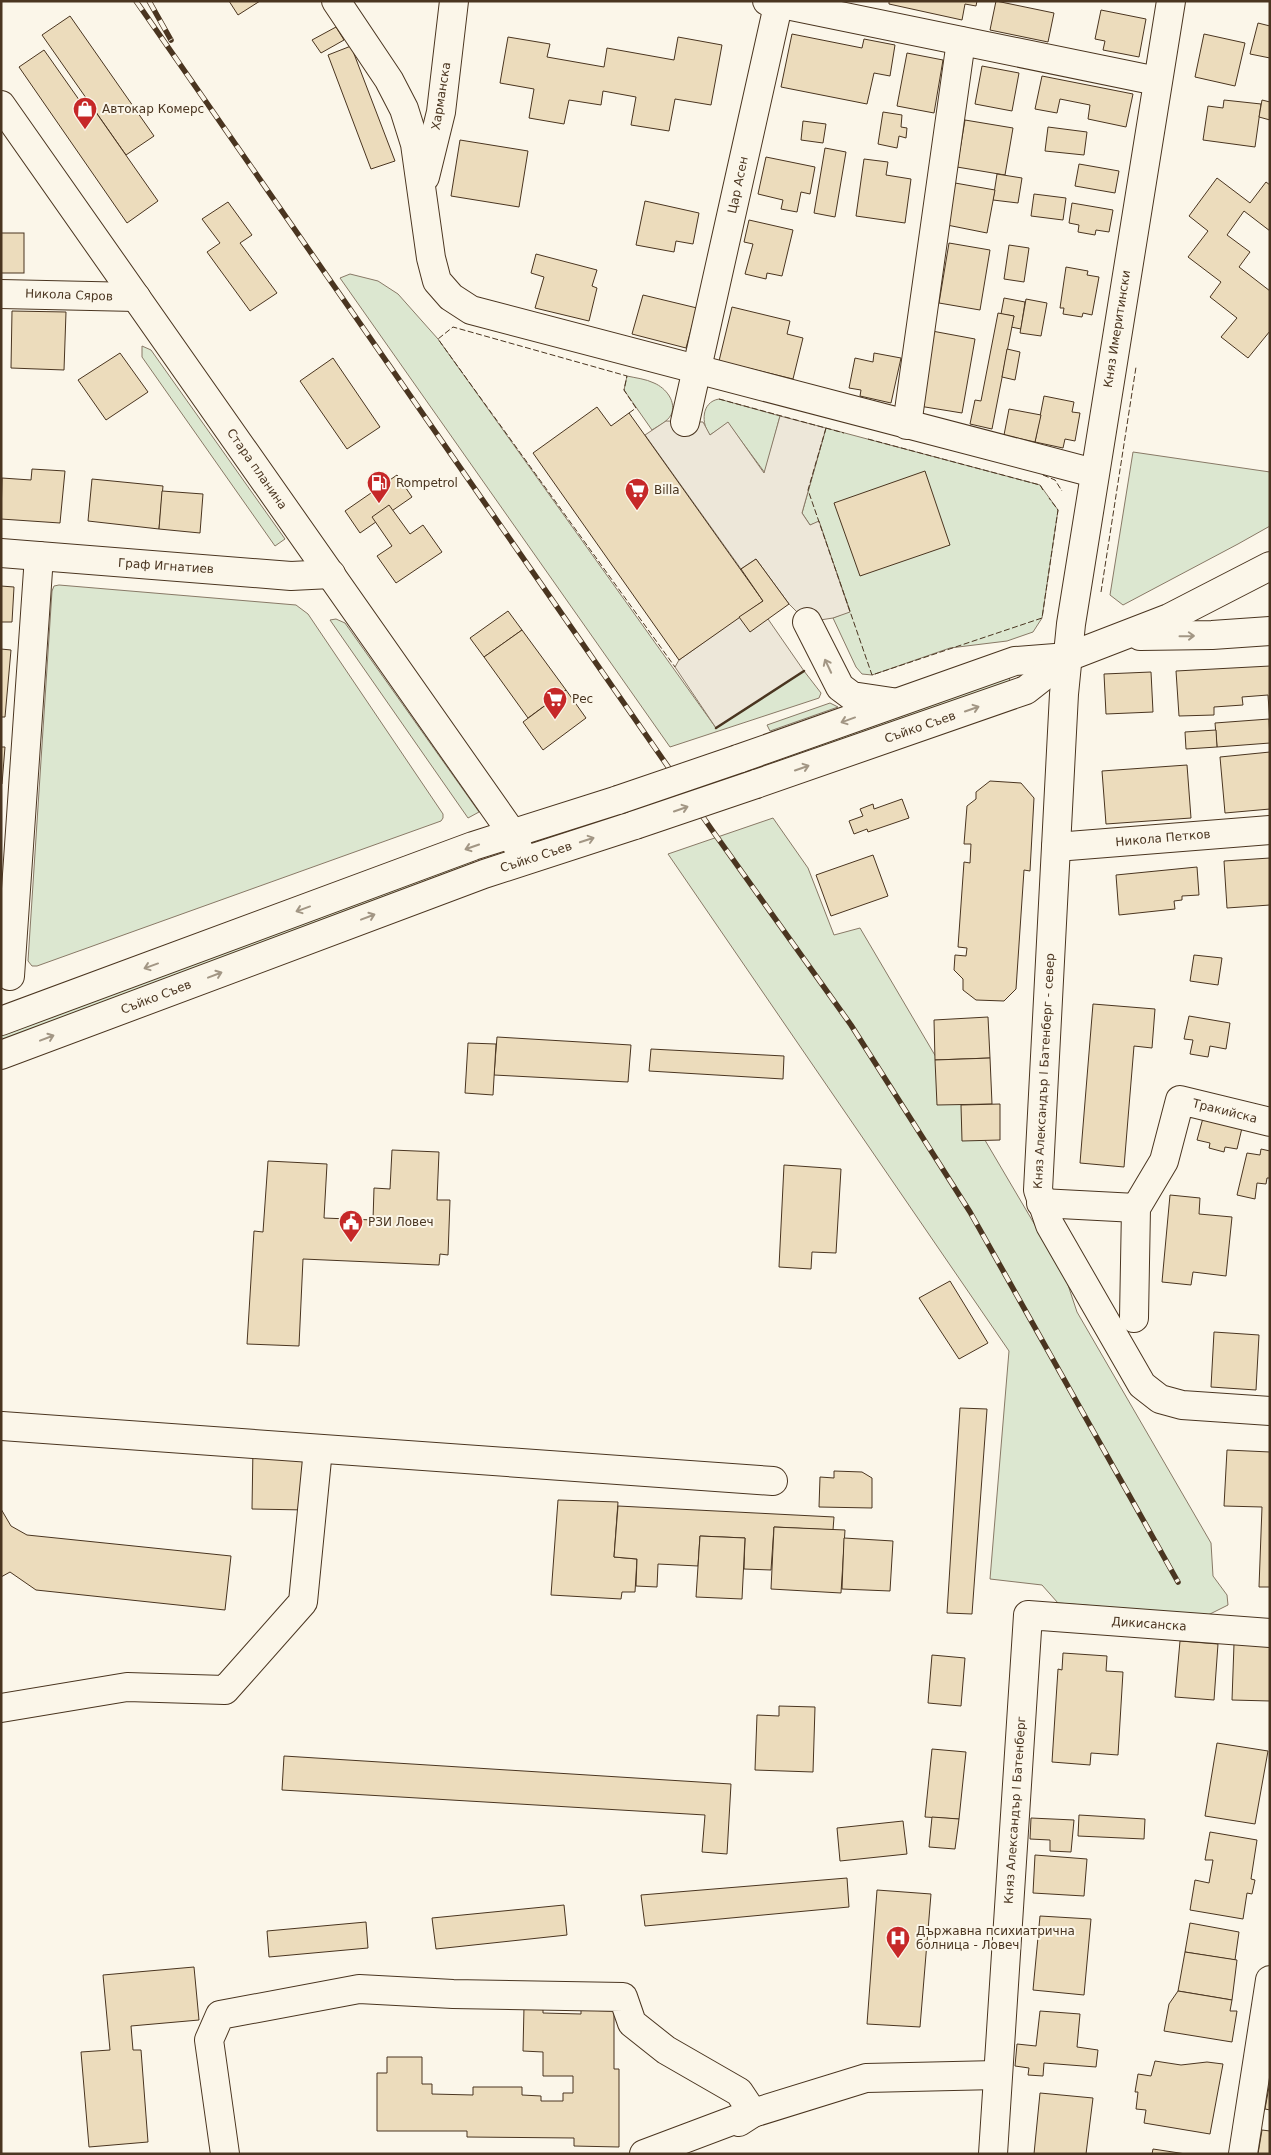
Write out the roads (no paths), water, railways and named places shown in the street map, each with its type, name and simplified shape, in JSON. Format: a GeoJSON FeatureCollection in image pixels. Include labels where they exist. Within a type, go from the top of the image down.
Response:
{"type":"FeatureCollection","features":[{"type":"Feature","properties":{"kind":"street"},"geometry":{"type":"LineString","coordinates":[[336,1],[388,80],[404,109],[415,144],[431,258],[438,281],[451,297],[471,310],[1094,473]]}},
{"type":"Feature","properties":{"kind":"street","name":"Харманска"},"geometry":{"type":"LineString","coordinates":[[422,190],[441,112],[454,1]]}},
{"type":"Feature","properties":{"kind":"street","name":"Княз Имеритински"},"geometry":{"type":"LineString","coordinates":[[1068,657],[1094,473],[1171,1]]}},
{"type":"Feature","properties":{"kind":"street"},"geometry":{"type":"LineString","coordinates":[[775,2],[1158,81]]}},
{"type":"Feature","properties":{"kind":"street","name":"Цар Асен"},"geometry":{"type":"LineString","coordinates":[[685,422],[775,2]]}},
{"type":"Feature","properties":{"kind":"street"},"geometry":{"type":"LineString","coordinates":[[906,425],[961,41]]}},
{"type":"Feature","properties":{"kind":"street","name":"Стара планина"},"geometry":{"type":"LineString","coordinates":[[1,105],[512,833],[523,860]]}},
{"type":"Feature","properties":{"kind":"street","name":"Никола Сяров"},"geometry":{"type":"LineString","coordinates":[[1,294],[136,297]]}},
{"type":"Feature","properties":{"kind":"street","name":"Граф Игнатиев"},"geometry":{"type":"LineString","coordinates":[[1,553],[291,576],[331,574]]}},
{"type":"Feature","properties":{"kind":"street"},"geometry":{"type":"LineString","coordinates":[[10,976],[39,556]]}},
{"type":"Feature","properties":{"kind":"street","name":"Съйко Съев"},"geometry":{"type":"LineString","coordinates":[[1,1021],[512,833],[618,800],[738,759],[1015,661],[1068,657],[1169,618],[1270,566]]}},
{"type":"Feature","properties":{"kind":"street"},"geometry":{"type":"LineString","coordinates":[[807,622],[840,687],[858,697],[896,703]]}},
{"type":"Feature","properties":{"kind":"street"},"geometry":{"type":"LineString","coordinates":[[1121,637],[1212,635],[1270,631]]}},
{"type":"Feature","properties":{"kind":"street","name":"Съйко Съев"},"geometry":{"type":"LineString","coordinates":[[1,1055],[523,860],[635,825],[1026,690],[1068,657]]}},
{"type":"Feature","properties":{"kind":"street","name":"Княз Александър I Батенберг - север"},"geometry":{"type":"LineString","coordinates":[[1068,657],[1064,694],[1037,1178],[1041,1203],[1050,1225],[1142,1385],[1160,1399],[1182,1405],[1270,1410]]}},
{"type":"Feature","properties":{"kind":"street","name":"Никола Петков"},"geometry":{"type":"LineString","coordinates":[[1056,847],[1270,830]]}},
{"type":"Feature","properties":{"kind":"street","name":"Тракийска"},"geometry":{"type":"LineString","coordinates":[[1136,1208],[1164,1161],[1180,1100],[1270,1122]]}},
{"type":"Feature","properties":{"kind":"street"},"geometry":{"type":"LineString","coordinates":[[1041,1203],[1136,1208],[1134,1318]]}},
{"type":"Feature","properties":{"kind":"street"},"geometry":{"type":"LineString","coordinates":[[2,1426],[773,1481]]}},
{"type":"Feature","properties":{"kind":"street"},"geometry":{"type":"LineString","coordinates":[[1,1708],[128,1687],[225,1690],[303,1602],[318,1449]]}},
{"type":"Feature","properties":{"kind":"street","name":"Дикисанска"},"geometry":{"type":"LineString","coordinates":[[1028,1616],[1270,1633]]}},
{"type":"Feature","properties":{"kind":"street","name":"Княз Александър I Батенберг"},"geometry":{"type":"LineString","coordinates":[[992,2154],[1028,1616]]}},
{"type":"Feature","properties":{"kind":"street"},"geometry":{"type":"LineString","coordinates":[[1243,2154],[1270,1980]]}},
{"type":"Feature","properties":{"kind":"street"},"geometry":{"type":"LineString","coordinates":[[225,2154],[209,2040],[220,2015],[359,1989],[453,1994],[623,1998],[632,2023],[666,2050],[738,2092],[753,2113]]}},
{"type":"Feature","properties":{"kind":"street"},"geometry":{"type":"LineString","coordinates":[[644,2154],[753,2113],[866,2078],[997,2075]]}},
{"type":"Feature","properties":{"kind":"street"},"geometry":{"type":"LineString","coordinates":[[689,2154],[753,2113]]}},
{"type":"Feature","properties":{"kind":"railway"},"geometry":{"type":"LineString","coordinates":[[136,1],[712,830],[851,1025],[970,1212],[1178,1582]]}},
{"type":"Feature","properties":{"kind":"railway"},"geometry":{"type":"LineString","coordinates":[[149,1],[171,40]]}},
{"type":"Feature","properties":{"kind":"place","name":"Автокар Комерс"},"geometry":{"type":"Point","coordinates":[85,130]}},
{"type":"Feature","properties":{"kind":"place","name":"Rompetrol"},"geometry":{"type":"Point","coordinates":[379,504]}},
{"type":"Feature","properties":{"kind":"place","name":"Billa"},"geometry":{"type":"Point","coordinates":[637,511]}},
{"type":"Feature","properties":{"kind":"place","name":"Рес"},"geometry":{"type":"Point","coordinates":[555,720]}},
{"type":"Feature","properties":{"kind":"place","name":"РЗИ Ловеч"},"geometry":{"type":"Point","coordinates":[351,1243]}},
{"type":"Feature","properties":{"kind":"place","name":"Държавна психиатрична болница - Ловеч"},"geometry":{"type":"Point","coordinates":[898,1959]}}]}
